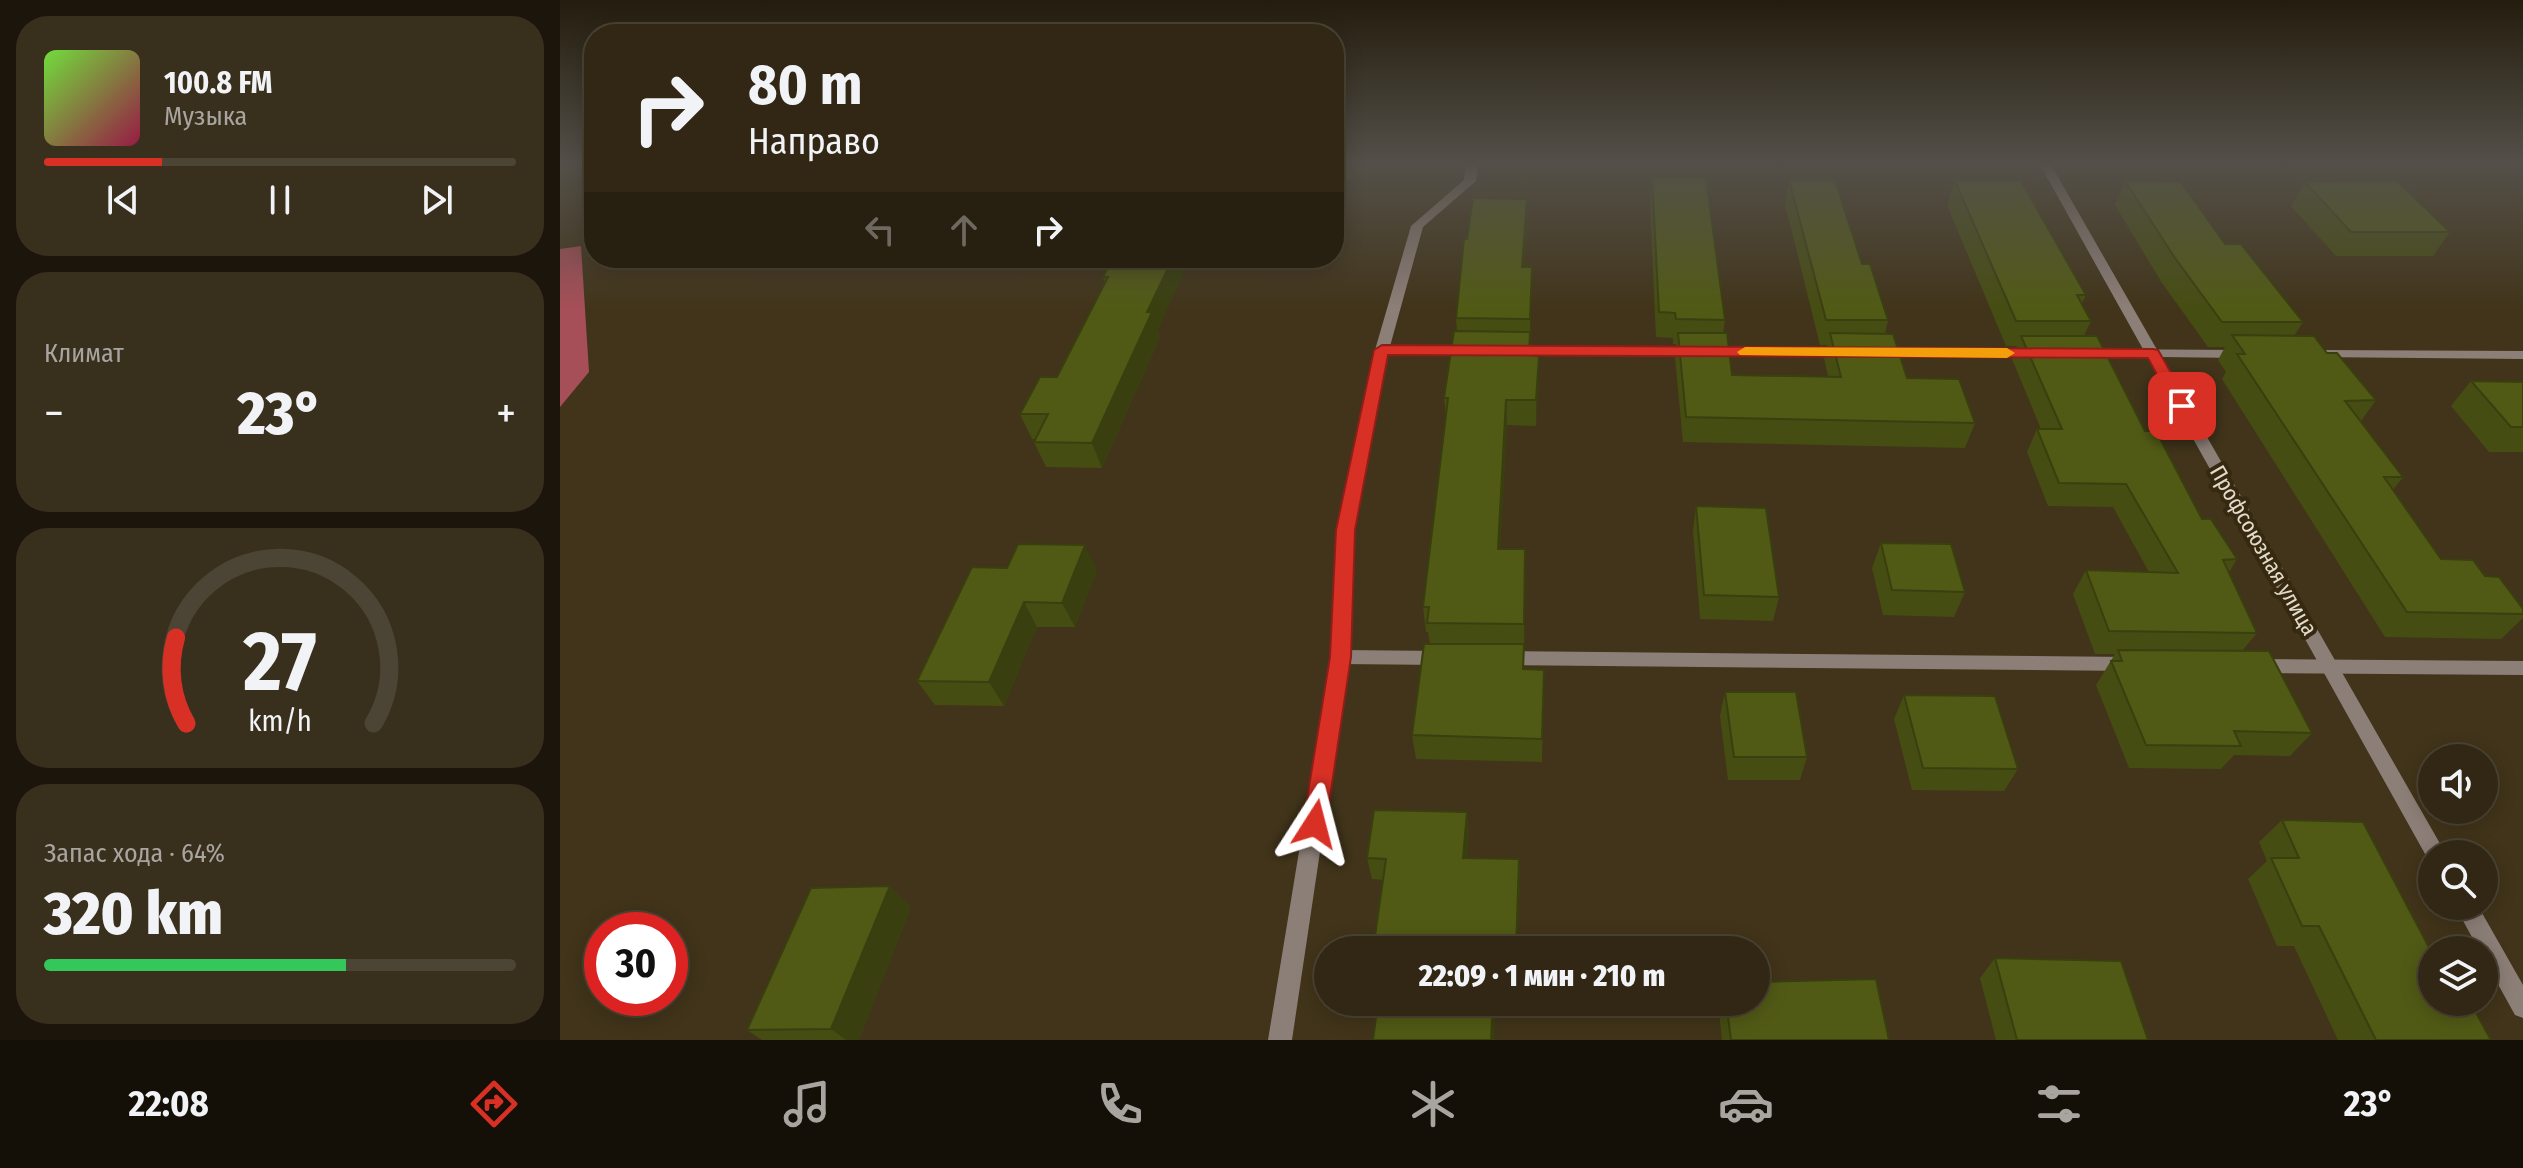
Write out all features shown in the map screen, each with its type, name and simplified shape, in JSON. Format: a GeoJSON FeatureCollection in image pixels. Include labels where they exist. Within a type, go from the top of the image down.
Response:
{"type":"FeatureCollection","features":[{"type":"Feature","properties":{"kind":"street"},"geometry":{"type":"LineString","coordinates":[[1280,1040],[1340,657],[1345,530],[1382,350],[1417,226],[1434,212]]}},
{"type":"Feature","properties":{"kind":"street","name":"Профсоюзная улица"},"geometry":{"type":"LineString","coordinates":[[2072,212],[2428,840]]}},
{"type":"Feature","properties":{"kind":"street"},"geometry":{"type":"LineString","coordinates":[[1382,350],[1854,352]]}},
{"type":"Feature","properties":{"kind":"street"},"geometry":{"type":"LineString","coordinates":[[1869,352],[2058,353]]}},
{"type":"Feature","properties":{"kind":"street"},"geometry":{"type":"LineString","coordinates":[[2074,353],[2261,354]]}},
{"type":"Feature","properties":{"kind":"street"},"geometry":{"type":"LineString","coordinates":[[2307,354],[2523,355]]}},
{"type":"Feature","properties":{"kind":"street"},"geometry":{"type":"LineString","coordinates":[[1340,657],[2154,665]]}},
{"type":"Feature","properties":{"kind":"street"},"geometry":{"type":"LineString","coordinates":[[2234,665],[2523,668]]}},
{"type":"Feature","properties":{"kind":"street"},"geometry":{"type":"LineString","coordinates":[[2474,920],[2523,1007]]}},
{"type":"Feature","properties":{"kind":"shaded area"},"geometry":{"type":"Polygon","coordinates":[[[581,246],[589,372],[560,407],[560,249],[581,246]]]}},
{"type":"Feature","properties":{"kind":"building"},"geometry":{"type":"Polygon","coordinates":[[[1471,212],[1526,212],[1522,267],[1532,267],[1530,319],[1456,318],[1464,239],[1467,239],[1471,212]]]}},
{"type":"Feature","properties":{"kind":"building"},"geometry":{"type":"Polygon","coordinates":[[[1654,212],[1710,212],[1725,320],[1676,319],[1675,313],[1659,312],[1654,212]]]}},
{"type":"Feature","properties":{"kind":"building"},"geometry":{"type":"Polygon","coordinates":[[[1797,212],[1845,212],[1862,264],[1870,264],[1888,320],[1826,320],[1797,212]]]}},
{"type":"Feature","properties":{"kind":"building"},"geometry":{"type":"Polygon","coordinates":[[[1968,212],[2038,212],[2086,295],[2077,295],[2091,321],[2016,321],[1968,212]]]}},
{"type":"Feature","properties":{"kind":"building"},"geometry":{"type":"Polygon","coordinates":[[[2145,212],[2202,212],[2225,244],[2241,244],[2303,322],[2222,322],[2145,212]]]}},
{"type":"Feature","properties":{"kind":"building"},"geometry":{"type":"Polygon","coordinates":[[[2332,212],[2429,212],[2450,232],[2351,232],[2332,212]]]}},
{"type":"Feature","properties":{"kind":"building"},"geometry":{"type":"Polygon","coordinates":[[[1108,268],[1168,268],[1147,312],[1152,312],[1092,443],[1034,442],[1048,414],[1020,414],[1040,377],[1057,377],[1108,277],[1103,277],[1108,268]]]}},
{"type":"Feature","properties":{"kind":"building"},"geometry":{"type":"Polygon","coordinates":[[[1454,331],[1530,332],[1529,355],[1539,356],[1536,400],[1506,400],[1498,549],[1525,549],[1524,624],[1427,623],[1429,607],[1423,607],[1448,398],[1444,398],[1454,331]]]}},
{"type":"Feature","properties":{"kind":"building"},"geometry":{"type":"Polygon","coordinates":[[[1678,333],[1727,333],[1732,375],[1841,377],[1830,333],[1893,334],[1907,378],[1959,379],[1975,423],[1686,417],[1678,333]]]}},
{"type":"Feature","properties":{"kind":"building"},"geometry":{"type":"Polygon","coordinates":[[[2232,335],[2314,336],[2327,353],[2337,353],[2376,400],[2345,401],[2403,477],[2384,477],[2441,559],[2473,560],[2485,576],[2499,577],[2523,609],[2523,614],[2407,612],[2237,354],[2245,354],[2232,335]]]}},
{"type":"Feature","properties":{"kind":"building"},"geometry":{"type":"Polygon","coordinates":[[[2021,336],[2097,336],[2145,431],[2156,431],[2202,519],[2211,519],[2237,559],[2223,560],[2257,633],[2109,631],[2086,570],[2178,573],[2126,484],[2059,483],[2037,429],[2062,429],[2021,336]]]}},
{"type":"Feature","properties":{"kind":"building"},"geometry":{"type":"Polygon","coordinates":[[[2471,381],[2523,382],[2523,427],[2511,427],[2471,381]]]}},
{"type":"Feature","properties":{"kind":"building"},"geometry":{"type":"Polygon","coordinates":[[[1696,506],[1766,508],[1779,597],[1704,595],[1696,506]]]}},
{"type":"Feature","properties":{"kind":"building"},"geometry":{"type":"Polygon","coordinates":[[[1881,543],[1951,544],[1965,592],[1892,590],[1881,543]]]}},
{"type":"Feature","properties":{"kind":"building"},"geometry":{"type":"Polygon","coordinates":[[[1018,544],[1085,545],[1062,603],[1024,602],[989,682],[917,681],[972,567],[1007,568],[1018,544]]]}},
{"type":"Feature","properties":{"kind":"building"},"geometry":{"type":"Polygon","coordinates":[[[1424,644],[1524,644],[1523,669],[1544,670],[1542,739],[1412,735],[1424,644]]]}},
{"type":"Feature","properties":{"kind":"building"},"geometry":{"type":"Polygon","coordinates":[[[2118,650],[2269,651],[2312,733],[2234,731],[2241,746],[2146,745],[2111,661],[2122,661],[2118,650]]]}},
{"type":"Feature","properties":{"kind":"building"},"geometry":{"type":"Polygon","coordinates":[[[1725,692],[1796,692],[1807,757],[1734,757],[1725,692]]]}},
{"type":"Feature","properties":{"kind":"building"},"geometry":{"type":"Polygon","coordinates":[[[1904,695],[1995,696],[2018,769],[1923,768],[1904,695]]]}},
{"type":"Feature","properties":{"kind":"building"},"geometry":{"type":"Polygon","coordinates":[[[1374,810],[1467,812],[1463,858],[1519,859],[1516,936],[1375,936],[1386,859],[1367,858],[1374,810]]]}},
{"type":"Feature","properties":{"kind":"building"},"geometry":{"type":"Polygon","coordinates":[[[2282,820],[2363,822],[2423,936],[2418,936],[2418,1016],[2478,1016],[2491,1040],[2376,1040],[2319,926],[2302,926],[2271,858],[2299,858],[2282,820]]]}},
{"type":"Feature","properties":{"kind":"building"},"geometry":{"type":"Polygon","coordinates":[[[890,886],[831,1029],[747,1030],[811,888],[890,886]]]}},
{"type":"Feature","properties":{"kind":"building"},"geometry":{"type":"Polygon","coordinates":[[[1995,958],[2121,961],[2148,1040],[2017,1040],[1995,958]]]}},
{"type":"Feature","properties":{"kind":"building"},"geometry":{"type":"Polygon","coordinates":[[[1876,979],[1889,1040],[1731,1040],[1728,1016],[1770,1016],[1770,982],[1876,979]]]}},
{"type":"Feature","properties":{"kind":"building"},"geometry":{"type":"Polygon","coordinates":[[[1376,1016],[1492,1016],[1491,1040],[1373,1040],[1376,1016]]]}},
{"type":"Feature","properties":{"kind":"slow traffic"},"geometry":{"type":"LineString","coordinates":[[1745,352],[2007,353]]}},
{"type":"Feature","properties":{"kind":"route"},"geometry":{"type":"LineString","coordinates":[[1315,824],[1340,657],[1345,530],[1382,350],[2153,354],[2182,406]]}}]}
